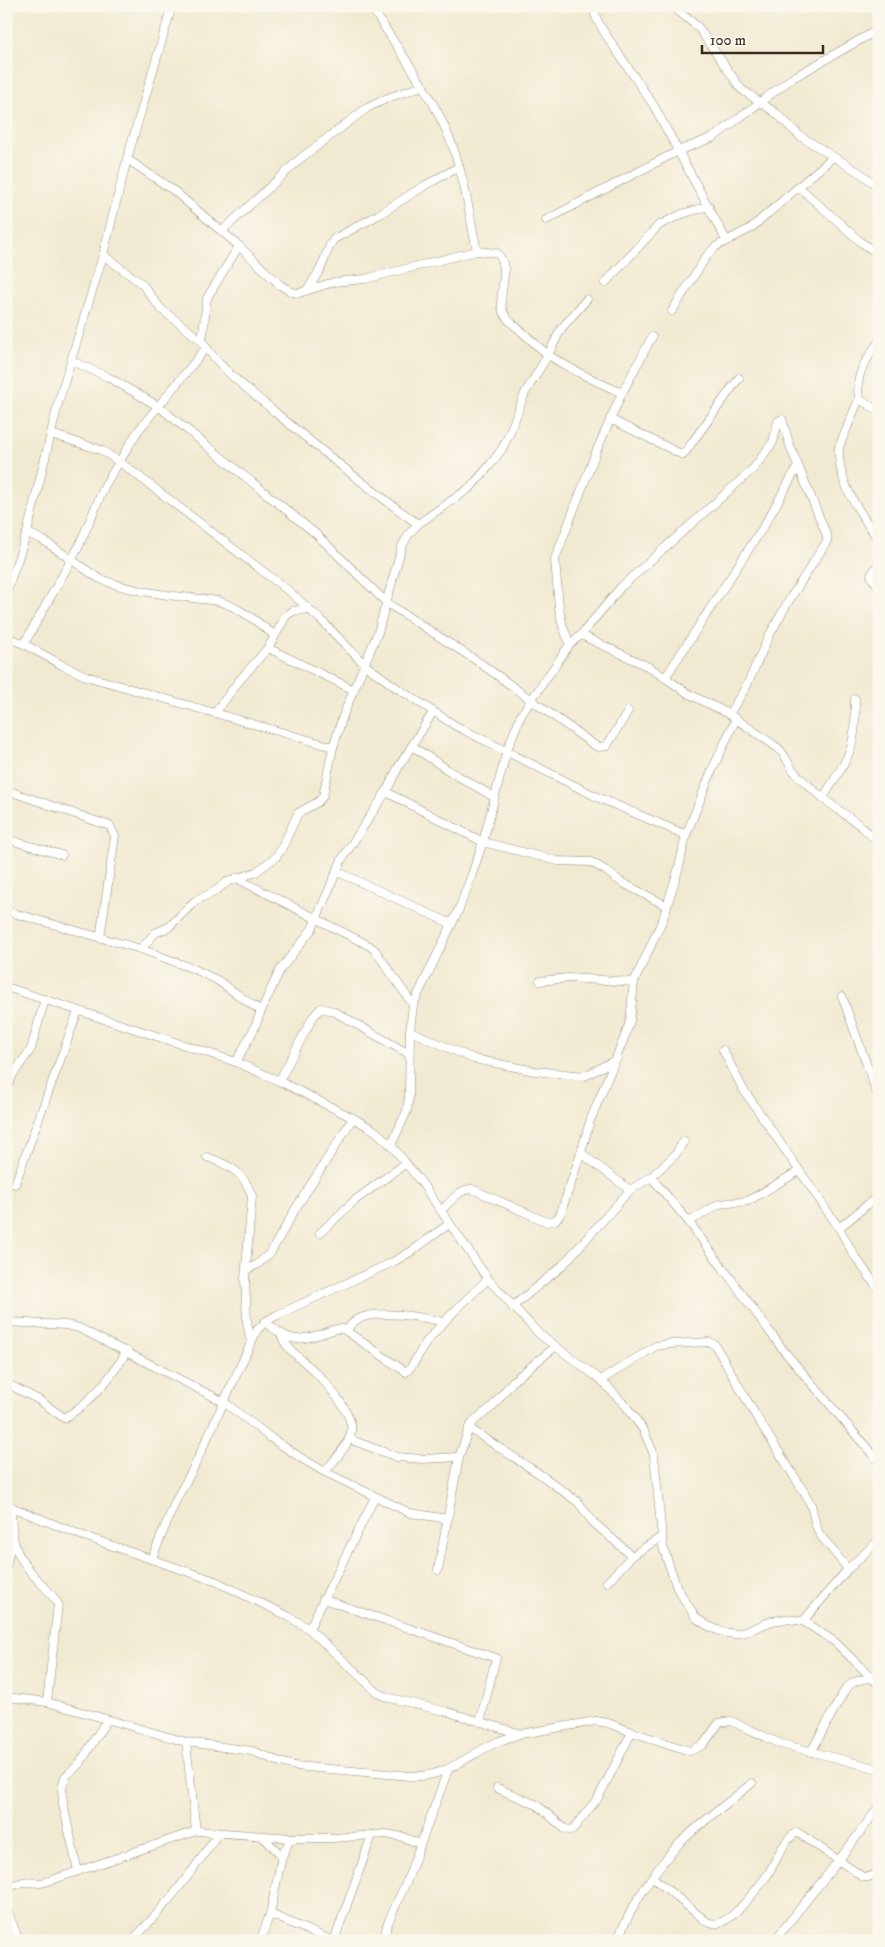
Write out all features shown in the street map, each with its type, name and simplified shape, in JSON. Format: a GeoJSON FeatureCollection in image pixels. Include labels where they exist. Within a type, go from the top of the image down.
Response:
{"type":"FeatureCollection","features":[{"type":"Feature","properties":{"kind":"street"},"geometry":{"type":"LineString","coordinates":[[6,593],[27,533],[51,434],[86,307],[103,255],[127,159],[172,6]]}},
{"type":"Feature","properties":{"kind":"street"},"geometry":{"type":"LineString","coordinates":[[371,6],[423,86],[449,136],[459,167],[477,251]]}},
{"type":"Feature","properties":{"kind":"street"},"geometry":{"type":"LineString","coordinates":[[592,6],[598,22],[606,35],[654,106],[726,240]]}},
{"type":"Feature","properties":{"kind":"street"},"geometry":{"type":"LineString","coordinates":[[672,6],[698,26],[733,80],[741,89],[776,113],[800,136],[879,187]]}},
{"type":"Feature","properties":{"kind":"street"},"geometry":{"type":"LineString","coordinates":[[546,220],[678,152],[721,133],[791,78],[879,29]]}},
{"type":"Feature","properties":{"kind":"street"},"geometry":{"type":"LineString","coordinates":[[222,231],[301,158],[367,108],[390,97],[423,86]]}},
{"type":"Feature","properties":{"kind":"street"},"geometry":{"type":"LineString","coordinates":[[672,312],[706,257],[715,247],[751,228],[833,157]]}},
{"type":"Feature","properties":{"kind":"street"},"geometry":{"type":"LineString","coordinates":[[127,159],[173,190],[239,246],[286,290],[299,293],[326,284],[365,279],[477,251],[497,253],[502,258],[504,276],[501,300],[505,316],[548,355],[580,374],[622,392]]}},
{"type":"Feature","properties":{"kind":"street"},"geometry":{"type":"LineString","coordinates":[[307,290],[320,270],[334,238],[378,215],[459,167]]}},
{"type":"Feature","properties":{"kind":"street"},"geometry":{"type":"LineString","coordinates":[[799,187],[862,243],[879,254]]}},
{"type":"Feature","properties":{"kind":"street"},"geometry":{"type":"LineString","coordinates":[[605,283],[659,225],[682,214],[709,206]]}},
{"type":"Feature","properties":{"kind":"street"},"geometry":{"type":"LineString","coordinates":[[24,644],[78,548],[98,498],[141,426],[204,344],[207,298],[239,246]]}},
{"type":"Feature","properties":{"kind":"street"},"geometry":{"type":"LineString","coordinates":[[103,255],[142,284],[162,309],[204,344],[246,388],[358,479],[418,524]]}},
{"type":"Feature","properties":{"kind":"street"},"geometry":{"type":"LineString","coordinates":[[141,949],[155,933],[169,927],[196,900],[214,892],[227,882],[256,872],[276,857],[298,813],[318,802],[322,796],[333,747],[344,713],[378,632],[402,546],[418,524],[471,487],[502,449],[524,393],[566,322],[587,299]]}},
{"type":"Feature","properties":{"kind":"street"},"geometry":{"type":"LineString","coordinates":[[570,644],[559,608],[555,559],[610,419],[652,336]]}},
{"type":"Feature","properties":{"kind":"street"},"geometry":{"type":"LineString","coordinates":[[879,341],[858,377],[860,399],[839,447],[838,455],[843,476],[859,510],[879,541]]}},
{"type":"Feature","properties":{"kind":"street"},"geometry":{"type":"LineString","coordinates":[[72,361],[108,378],[158,406],[316,534],[387,603],[480,663],[530,701],[594,745],[599,747],[607,746],[628,711]]}},
{"type":"Feature","properties":{"kind":"street"},"geometry":{"type":"LineString","coordinates":[[610,419],[683,455],[739,378]]}},
{"type":"Feature","properties":{"kind":"street"},"geometry":{"type":"LineString","coordinates":[[860,399],[879,411]]}},
{"type":"Feature","properties":{"kind":"street"},"geometry":{"type":"LineString","coordinates":[[391,1145],[407,1111],[410,1031],[413,1005],[465,893],[483,842],[507,750],[519,720],[570,644],[581,634],[621,587],[753,469],[772,445],[780,419],[783,421],[790,446],[825,530],[827,541],[783,610],[732,717],[686,834],[668,906],[634,982],[630,1021],[617,1059],[590,1121],[560,1215],[556,1220],[547,1222],[472,1189],[462,1191],[441,1211]]}},
{"type":"Feature","properties":{"kind":"street"},"geometry":{"type":"LineString","coordinates":[[51,434],[101,450],[120,462],[309,609],[365,665],[433,712],[456,726],[507,750],[597,797],[686,834]]}},
{"type":"Feature","properties":{"kind":"street"},"geometry":{"type":"LineString","coordinates":[[665,678],[765,524],[798,466]]}},
{"type":"Feature","properties":{"kind":"street"},"geometry":{"type":"LineString","coordinates":[[27,533],[71,559],[98,578],[122,587],[228,604],[251,616],[274,635]]}},
{"type":"Feature","properties":{"kind":"street"},"geometry":{"type":"LineString","coordinates":[[879,563],[871,575],[873,580],[879,585]]}},
{"type":"Feature","properties":{"kind":"street"},"geometry":{"type":"LineString","coordinates":[[216,713],[268,648],[274,635],[290,613],[309,609]]}},
{"type":"Feature","properties":{"kind":"street"},"geometry":{"type":"LineString","coordinates":[[581,634],[649,668],[689,694],[732,717],[783,752],[792,769],[823,798],[866,829],[879,844]]}},
{"type":"Feature","properties":{"kind":"street"},"geometry":{"type":"LineString","coordinates":[[6,638],[24,644],[86,676],[333,747]]}},
{"type":"Feature","properties":{"kind":"street"},"geometry":{"type":"LineString","coordinates":[[268,648],[354,690]]}},
{"type":"Feature","properties":{"kind":"street"},"geometry":{"type":"LineString","coordinates":[[823,798],[844,765],[850,751],[854,737],[855,699]]}},
{"type":"Feature","properties":{"kind":"street"},"geometry":{"type":"LineString","coordinates":[[236,1062],[254,1029],[280,970],[306,938],[317,918],[336,871],[386,792],[433,712]]}},
{"type":"Feature","properties":{"kind":"street"},"geometry":{"type":"LineString","coordinates":[[412,746],[494,797]]}},
{"type":"Feature","properties":{"kind":"street"},"geometry":{"type":"LineString","coordinates":[[6,790],[110,826],[114,831],[115,836],[100,938]]}},
{"type":"Feature","properties":{"kind":"street"},"geometry":{"type":"LineString","coordinates":[[386,792],[483,842],[558,861],[591,862],[606,870],[621,882],[668,906]]}},
{"type":"Feature","properties":{"kind":"street"},"geometry":{"type":"LineString","coordinates":[[6,839],[62,855]]}},
{"type":"Feature","properties":{"kind":"street"},"geometry":{"type":"LineString","coordinates":[[336,871],[452,924]]}},
{"type":"Feature","properties":{"kind":"street"},"geometry":{"type":"LineString","coordinates":[[236,878],[364,942],[375,950],[413,1005]]}},
{"type":"Feature","properties":{"kind":"street"},"geometry":{"type":"LineString","coordinates":[[6,911],[141,949],[194,969],[218,980],[261,1011]]}},
{"type":"Feature","properties":{"kind":"street"},"geometry":{"type":"LineString","coordinates":[[540,981],[568,978],[634,982]]}},
{"type":"Feature","properties":{"kind":"street"},"geometry":{"type":"LineString","coordinates":[[6,987],[236,1062],[279,1081],[374,1130],[391,1145],[406,1164],[488,1280],[512,1307],[555,1347],[601,1380],[626,1406],[644,1431],[654,1455],[661,1537],[677,1588],[696,1618],[722,1632],[735,1634],[786,1619],[803,1621],[835,1642],[879,1685]]}},
{"type":"Feature","properties":{"kind":"street"},"geometry":{"type":"LineString","coordinates":[[842,996],[879,1099]]}},
{"type":"Feature","properties":{"kind":"street"},"geometry":{"type":"LineString","coordinates":[[6,1090],[15,1070],[31,1049],[45,999]]}},
{"type":"Feature","properties":{"kind":"street"},"geometry":{"type":"LineString","coordinates":[[279,1081],[313,1017],[321,1008],[333,1011],[409,1054]]}},
{"type":"Feature","properties":{"kind":"street"},"geometry":{"type":"LineString","coordinates":[[15,1184],[78,1011]]}},
{"type":"Feature","properties":{"kind":"street"},"geometry":{"type":"LineString","coordinates":[[410,1031],[474,1059],[535,1071],[585,1076],[617,1059]]}},
{"type":"Feature","properties":{"kind":"street"},"geometry":{"type":"LineString","coordinates":[[723,1050],[742,1089],[839,1228],[854,1255],[879,1290]]}},
{"type":"Feature","properties":{"kind":"street"},"geometry":{"type":"LineString","coordinates":[[246,1270],[258,1264],[271,1252],[300,1200],[353,1118]]}},
{"type":"Feature","properties":{"kind":"street"},"geometry":{"type":"LineString","coordinates":[[512,1307],[561,1268],[630,1190],[651,1177],[675,1155],[684,1141]]}},
{"type":"Feature","properties":{"kind":"street"},"geometry":{"type":"LineString","coordinates":[[581,1153],[630,1190]]}},
{"type":"Feature","properties":{"kind":"street"},"geometry":{"type":"LineString","coordinates":[[206,1157],[232,1168],[241,1175],[248,1185],[252,1196],[245,1298],[251,1344]]}},
{"type":"Feature","properties":{"kind":"street"},"geometry":{"type":"LineString","coordinates":[[320,1233],[354,1201],[406,1164]]}},
{"type":"Feature","properties":{"kind":"street"},"geometry":{"type":"LineString","coordinates":[[688,1222],[719,1204],[748,1200],[799,1171]]}},
{"type":"Feature","properties":{"kind":"street"},"geometry":{"type":"LineString","coordinates":[[651,1177],[688,1222],[784,1350],[879,1462]]}},
{"type":"Feature","properties":{"kind":"street"},"geometry":{"type":"LineString","coordinates":[[839,1228],[879,1195]]}},
{"type":"Feature","properties":{"kind":"street"},"geometry":{"type":"LineString","coordinates":[[152,1558],[177,1498],[193,1469],[257,1330],[265,1322],[393,1262],[412,1251],[449,1224]]}},
{"type":"Feature","properties":{"kind":"street"},"geometry":{"type":"LineString","coordinates":[[265,1322],[290,1339],[305,1339],[338,1328],[347,1330],[406,1372],[409,1371],[422,1348],[443,1322],[488,1280]]}},
{"type":"Feature","properties":{"kind":"street"},"geometry":{"type":"LineString","coordinates":[[347,1330],[356,1320],[386,1314],[403,1317],[419,1316],[443,1322]]}},
{"type":"Feature","properties":{"kind":"street"},"geometry":{"type":"LineString","coordinates":[[6,1322],[66,1325],[79,1328],[128,1351],[224,1402],[271,1438],[325,1472],[410,1513],[448,1519]]}},
{"type":"Feature","properties":{"kind":"street"},"geometry":{"type":"LineString","coordinates":[[282,1335],[287,1347],[320,1377],[343,1406],[351,1427],[349,1439],[325,1472]]}},
{"type":"Feature","properties":{"kind":"street"},"geometry":{"type":"LineString","coordinates":[[601,1380],[656,1346],[710,1342],[716,1345],[756,1416],[804,1492],[811,1505],[820,1535],[848,1569]]}},
{"type":"Feature","properties":{"kind":"street"},"geometry":{"type":"LineString","coordinates":[[438,1570],[459,1457],[469,1428],[475,1420],[492,1406],[513,1381],[555,1347]]}},
{"type":"Feature","properties":{"kind":"street"},"geometry":{"type":"LineString","coordinates":[[6,1383],[39,1400],[64,1418],[100,1391],[128,1351]]}},
{"type":"Feature","properties":{"kind":"street"},"geometry":{"type":"LineString","coordinates":[[469,1428],[541,1475],[578,1502],[593,1522],[632,1556]]}},
{"type":"Feature","properties":{"kind":"street"},"geometry":{"type":"LineString","coordinates":[[349,1439],[397,1456],[423,1459],[459,1457]]}},
{"type":"Feature","properties":{"kind":"street"},"geometry":{"type":"LineString","coordinates":[[309,1629],[375,1497]]}},
{"type":"Feature","properties":{"kind":"street"},"geometry":{"type":"LineString","coordinates":[[47,1702],[58,1604],[52,1593],[29,1571],[16,1550],[12,1538],[9,1506],[215,1582],[288,1616],[309,1629],[378,1693],[386,1697],[521,1734]]}},
{"type":"Feature","properties":{"kind":"street"},"geometry":{"type":"LineString","coordinates":[[607,1582],[632,1556],[661,1537]]}},
{"type":"Feature","properties":{"kind":"street"},"geometry":{"type":"LineString","coordinates":[[6,1567],[12,1538]]}},
{"type":"Feature","properties":{"kind":"street"},"geometry":{"type":"LineString","coordinates":[[803,1621],[848,1569],[879,1540]]}},
{"type":"Feature","properties":{"kind":"street"},"geometry":{"type":"LineString","coordinates":[[323,1599],[496,1658],[480,1722]]}},
{"type":"Feature","properties":{"kind":"street"},"geometry":{"type":"LineString","coordinates":[[811,1752],[846,1688],[854,1682],[870,1676]]}},
{"type":"Feature","properties":{"kind":"street"},"geometry":{"type":"LineString","coordinates":[[6,1698],[47,1702],[186,1742],[252,1751],[295,1766],[423,1777],[448,1770],[496,1743],[521,1734],[589,1721],[608,1723],[690,1751],[704,1745],[719,1723],[731,1721],[781,1744],[879,1769]]}},
{"type":"Feature","properties":{"kind":"street"},"geometry":{"type":"LineString","coordinates":[[78,1871],[63,1804],[62,1787],[65,1777],[80,1763],[107,1720]]}},
{"type":"Feature","properties":{"kind":"street"},"geometry":{"type":"LineString","coordinates":[[497,1788],[537,1805],[565,1829],[573,1829],[598,1798],[632,1732]]}},
{"type":"Feature","properties":{"kind":"street"},"geometry":{"type":"LineString","coordinates":[[186,1742],[196,1831]]}},
{"type":"Feature","properties":{"kind":"street"},"geometry":{"type":"LineString","coordinates":[[386,1941],[387,1925],[408,1878],[448,1770]]}},
{"type":"Feature","properties":{"kind":"street"},"geometry":{"type":"LineString","coordinates":[[617,1941],[625,1922],[652,1877],[683,1840],[752,1782]]}},
{"type":"Feature","properties":{"kind":"street"},"geometry":{"type":"LineString","coordinates":[[774,1941],[839,1860],[879,1806]]}},
{"type":"Feature","properties":{"kind":"street"},"geometry":{"type":"LineString","coordinates":[[6,1888],[23,1882],[42,1883],[196,1831],[292,1838],[334,1838],[386,1834],[403,1837],[420,1844]]}},
{"type":"Feature","properties":{"kind":"street"},"geometry":{"type":"LineString","coordinates":[[652,1877],[707,1922],[718,1924],[734,1914],[754,1891],[766,1876],[777,1856],[794,1833],[797,1832],[863,1877],[869,1877],[879,1872]]}},
{"type":"Feature","properties":{"kind":"street"},"geometry":{"type":"LineString","coordinates":[[132,1941],[181,1886],[218,1833]]}},
{"type":"Feature","properties":{"kind":"street"},"geometry":{"type":"LineString","coordinates":[[270,1914],[333,1941],[372,1835]]}},
{"type":"Feature","properties":{"kind":"street"},"geometry":{"type":"LineString","coordinates":[[262,1836],[282,1856]]}},
{"type":"Feature","properties":{"kind":"street"},"geometry":{"type":"LineString","coordinates":[[260,1941],[270,1914],[282,1856],[292,1838]]}},
{"type":"Feature","properties":{"kind":"street"},"geometry":{"type":"LineString","coordinates":[[6,1907],[19,1941]]}}]}
